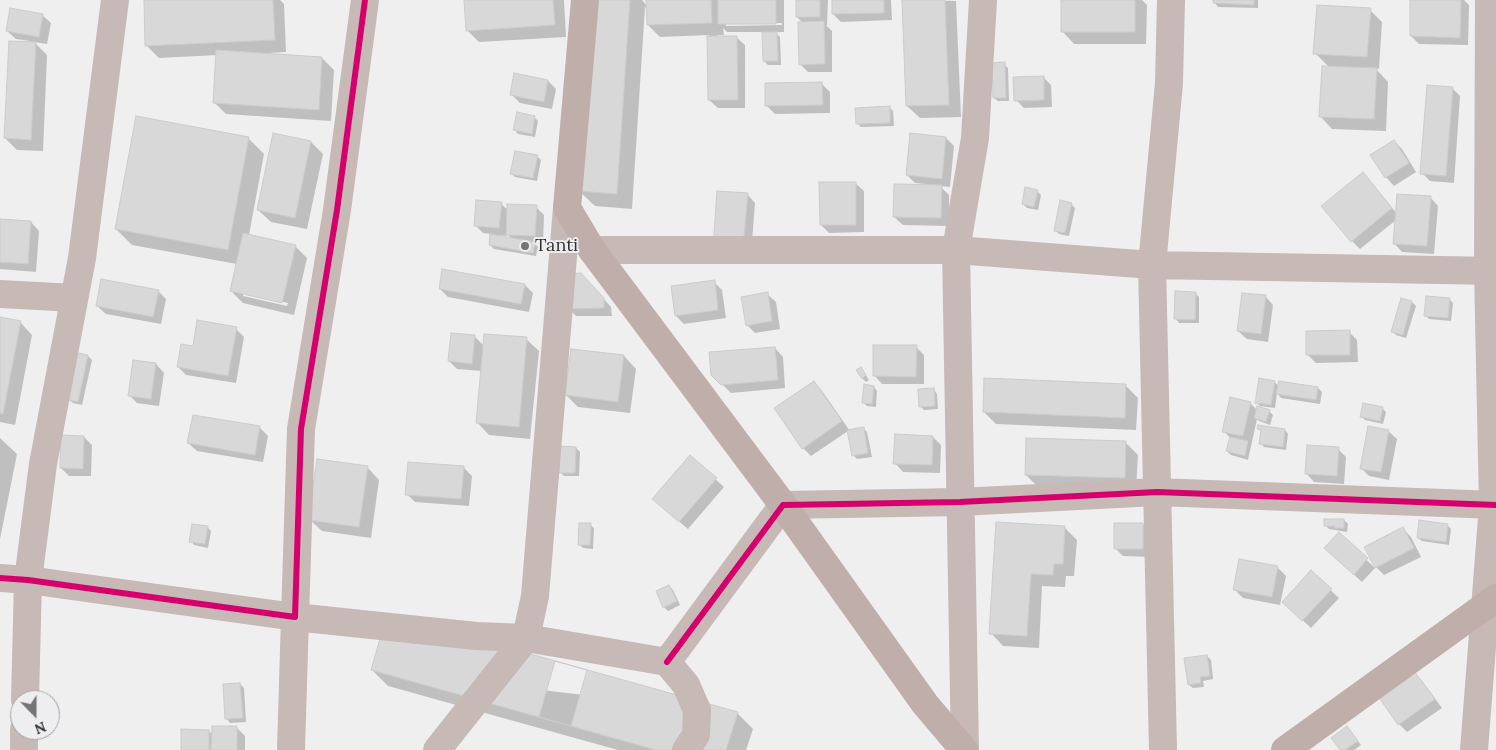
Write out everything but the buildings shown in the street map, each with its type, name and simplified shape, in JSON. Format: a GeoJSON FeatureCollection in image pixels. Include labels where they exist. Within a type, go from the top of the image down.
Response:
{"type":"FeatureCollection","features":[{"type":"Feature","properties":{"kind":"street"},"geometry":{"type":"LineString","coordinates":[[25,690],[28,580],[43,464],[82,258],[115,0]]}},
{"type":"Feature","properties":{"kind":"street"},"geometry":{"type":"LineString","coordinates":[[291,750],[302,429],[337,210],[365,0]]}},
{"type":"Feature","properties":{"kind":"street"},"geometry":{"type":"LineString","coordinates":[[437,750],[526,638],[535,596],[585,0]]}},
{"type":"Feature","properties":{"kind":"street"},"geometry":{"type":"LineString","coordinates":[[965,750],[956,250],[974,138],[983,0]]}},
{"type":"Feature","properties":{"kind":"street"},"geometry":{"type":"LineString","coordinates":[[1163,750],[1152,265],[1169,83],[1171,0]]}},
{"type":"Feature","properties":{"kind":"street"},"geometry":{"type":"LineString","coordinates":[[1474,750],[1490,602],[1494,505],[1489,0]]}},
{"type":"Feature","properties":{"kind":"street"},"geometry":{"type":"LineString","coordinates":[[567,208],[592,250],[783,505],[925,704],[965,750]]}},
{"type":"Feature","properties":{"kind":"street"},"geometry":{"type":"LineString","coordinates":[[592,250],[956,250],[1152,265],[1492,271]]}},
{"type":"Feature","properties":{"kind":"street"},"geometry":{"type":"LineString","coordinates":[[0,294],[74,298]]}},
{"type":"Feature","properties":{"kind":"street"},"geometry":{"type":"LineString","coordinates":[[783,505],[960,502],[1157,492],[1494,505]]}},
{"type":"Feature","properties":{"kind":"street"},"geometry":{"type":"LineString","coordinates":[[667,662],[783,505]]}},
{"type":"Feature","properties":{"kind":"street"},"geometry":{"type":"LineString","coordinates":[[0,578],[28,580],[295,618],[476,636],[526,638],[667,662],[686,685],[697,710],[696,735],[686,750]]}},
{"type":"Feature","properties":{"kind":"street"},"geometry":{"type":"LineString","coordinates":[[1285,750],[1490,602]]}},
{"type":"Feature","properties":{"kind":"cycle path"},"geometry":{"type":"LineString","coordinates":[[0,578],[28,580],[295,617],[301,429],[337,210],[365,0]]}},
{"type":"Feature","properties":{"kind":"cycle path"},"geometry":{"type":"LineString","coordinates":[[667,662],[783,505],[960,502],[1157,492],[1496,505]]}},
{"type":"Feature","properties":{"kind":"place","name":"Tanti"},"geometry":{"type":"Point","coordinates":[525,246]}}]}
